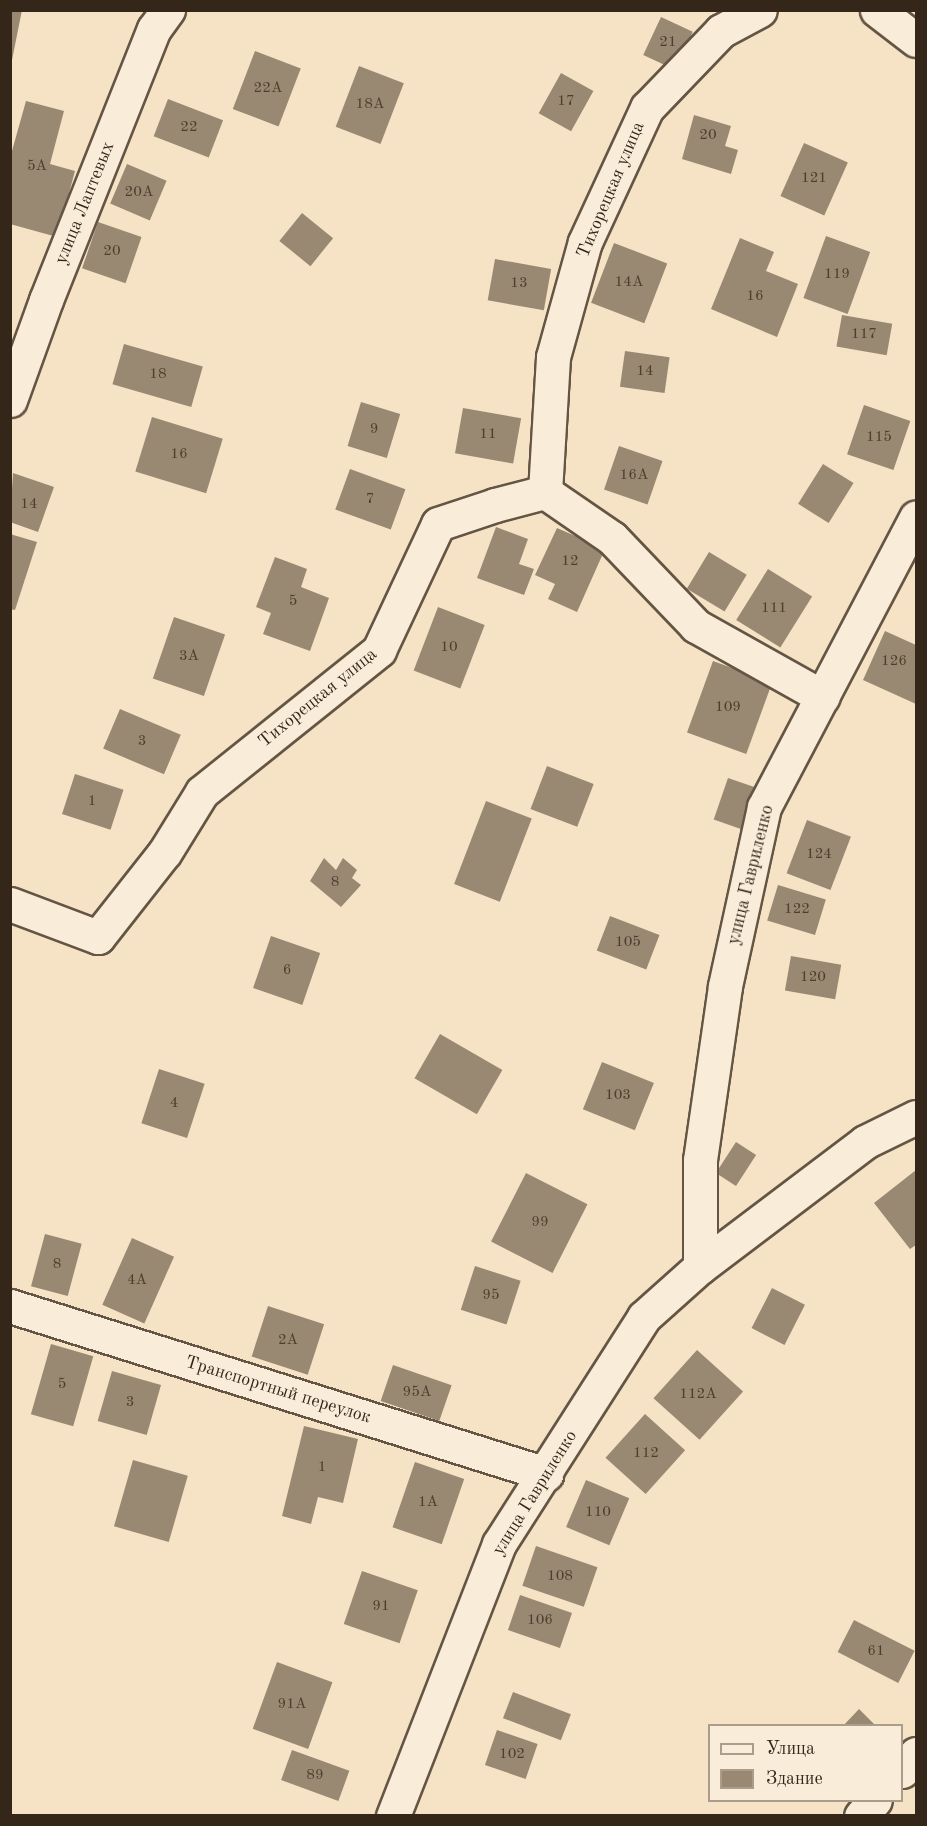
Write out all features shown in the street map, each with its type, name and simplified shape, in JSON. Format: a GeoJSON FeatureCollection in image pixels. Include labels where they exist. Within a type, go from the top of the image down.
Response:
{"type":"FeatureCollection","features":[{"type":"Feature","properties":{"kind":"street","name":"улица Лаптевых"},"geometry":{"type":"LineString","coordinates":[[10,400],[46,300],[154,29],[168,10]]}},
{"type":"Feature","properties":{"kind":"street","name":"Тихорецкая улица"},"geometry":{"type":"LineString","coordinates":[[10,904],[98,937],[165,852],[202,792],[379,650],[438,524],[545,492],[553,357],[585,242],[647,108],[721,31],[760,10]]}},
{"type":"Feature","properties":{"kind":"street"},"geometry":{"type":"LineString","coordinates":[[877,10],[916,40]]}},
{"type":"Feature","properties":{"kind":"street"},"geometry":{"type":"LineString","coordinates":[[545,492],[612,538],[696,626],[823,697]]}},
{"type":"Feature","properties":{"kind":"street","name":"улица Гавриленко"},"geometry":{"type":"LineString","coordinates":[[700,1267],[700,1160],[724,986],[764,807],[823,697],[851,637],[916,520]]}},
{"type":"Feature","properties":{"kind":"street","name":"улица Гавриленко"},"geometry":{"type":"LineString","coordinates":[[393,1815],[500,1544],[644,1317],[700,1267],[865,1143],[916,1117]]}},
{"type":"Feature","properties":{"kind":"street","name":"Транспортный переулок"},"geometry":{"type":"LineString","coordinates":[[10,1306],[546,1474]]}},
{"type":"Feature","properties":{"kind":"street"},"geometry":{"type":"LineString","coordinates":[[903,1770],[916,1754]]}},
{"type":"Feature","properties":{"kind":"street"},"geometry":{"type":"LineString","coordinates":[[861,1815],[873,1802]]}},
{"type":"Feature","properties":{"kind":"building"},"geometry":{"type":"Polygon","coordinates":[[[10,10],[22,10],[12,60],[10,60],[10,10]]]}},
{"type":"Feature","properties":{"kind":"building"},"geometry":{"type":"Polygon","coordinates":[[[661,17],[693,32],[675,70],[643,55],[661,17]]]}},
{"type":"Feature","properties":{"kind":"building"},"geometry":{"type":"Polygon","coordinates":[[[255,51],[301,69],[279,126],[233,109],[255,51]]]}},
{"type":"Feature","properties":{"kind":"building"},"geometry":{"type":"Polygon","coordinates":[[[359,66],[404,83],[381,144],[336,127],[359,66]]]}},
{"type":"Feature","properties":{"kind":"building"},"geometry":{"type":"Polygon","coordinates":[[[561,73],[593,91],[571,131],[539,113],[561,73]]]}},
{"type":"Feature","properties":{"kind":"building"},"geometry":{"type":"Polygon","coordinates":[[[168,99],[223,120],[209,157],[154,136],[168,99]]]}},
{"type":"Feature","properties":{"kind":"building"},"geometry":{"type":"Polygon","coordinates":[[[26,101],[64,111],[50,164],[75,171],[57,237],[10,224],[10,158],[26,101]]]}},
{"type":"Feature","properties":{"kind":"building"},"geometry":{"type":"Polygon","coordinates":[[[694,115],[731,126],[725,146],[738,150],[731,174],[682,159],[694,115]]]}},
{"type":"Feature","properties":{"kind":"building"},"geometry":{"type":"Polygon","coordinates":[[[804,143],[848,163],[824,216],[780,196],[804,143]]]}},
{"type":"Feature","properties":{"kind":"building"},"geometry":{"type":"Polygon","coordinates":[[[127,164],[167,181],[150,220],[110,204],[127,164]]]}},
{"type":"Feature","properties":{"kind":"building"},"geometry":{"type":"Polygon","coordinates":[[[302,213],[333,238],[310,266],[279,241],[302,213]]]}},
{"type":"Feature","properties":{"kind":"building"},"geometry":{"type":"Polygon","coordinates":[[[98,222],[141,237],[126,283],[82,268],[98,222]]]}},
{"type":"Feature","properties":{"kind":"building"},"geometry":{"type":"Polygon","coordinates":[[[826,236],[870,252],[848,314],[803,298],[826,236]]]}},
{"type":"Feature","properties":{"kind":"building"},"geometry":{"type":"Polygon","coordinates":[[[740,238],[774,252],[766,271],[798,284],[777,337],[711,309],[740,238]]]}},
{"type":"Feature","properties":{"kind":"building"},"geometry":{"type":"Polygon","coordinates":[[[614,243],[667,263],[644,323],[591,303],[614,243]]]}},
{"type":"Feature","properties":{"kind":"building"},"geometry":{"type":"Polygon","coordinates":[[[495,259],[551,269],[544,310],[488,300],[495,259]]]}},
{"type":"Feature","properties":{"kind":"building"},"geometry":{"type":"Polygon","coordinates":[[[842,315],[892,324],[887,355],[836,347],[842,315]]]}},
{"type":"Feature","properties":{"kind":"building"},"geometry":{"type":"Polygon","coordinates":[[[124,344],[203,367],[191,407],[112,384],[124,344]]]}},
{"type":"Feature","properties":{"kind":"building"},"geometry":{"type":"Polygon","coordinates":[[[625,351],[670,357],[665,393],[620,387],[625,351]]]}},
{"type":"Feature","properties":{"kind":"building"},"geometry":{"type":"Polygon","coordinates":[[[361,402],[400,414],[387,458],[348,446],[361,402]]]}},
{"type":"Feature","properties":{"kind":"building"},"geometry":{"type":"Polygon","coordinates":[[[864,405],[910,421],[893,470],[847,454],[864,405]]]}},
{"type":"Feature","properties":{"kind":"building"},"geometry":{"type":"Polygon","coordinates":[[[463,408],[521,418],[513,464],[455,453],[463,408]]]}},
{"type":"Feature","properties":{"kind":"building"},"geometry":{"type":"Polygon","coordinates":[[[152,417],[223,439],[206,493],[135,472],[152,417]]]}},
{"type":"Feature","properties":{"kind":"building"},"geometry":{"type":"Polygon","coordinates":[[[619,446],[662,461],[648,504],[604,489],[619,446]]]}},
{"type":"Feature","properties":{"kind":"building"},"geometry":{"type":"Polygon","coordinates":[[[823,464],[854,483],[829,523],[798,504],[823,464]]]}},
{"type":"Feature","properties":{"kind":"building"},"geometry":{"type":"Polygon","coordinates":[[[350,469],[405,489],[391,530],[335,509],[350,469]]]}},
{"type":"Feature","properties":{"kind":"building"},"geometry":{"type":"Polygon","coordinates":[[[13,473],[54,487],[38,532],[10,522],[13,473]]]}},
{"type":"Feature","properties":{"kind":"building"},"geometry":{"type":"Polygon","coordinates":[[[496,527],[528,539],[519,564],[534,569],[524,595],[477,578],[496,527]]]}},
{"type":"Feature","properties":{"kind":"building"},"geometry":{"type":"Polygon","coordinates":[[[557,528],[605,549],[577,612],[548,599],[555,584],[535,575],[557,528]]]}},
{"type":"Feature","properties":{"kind":"building"},"geometry":{"type":"Polygon","coordinates":[[[10,534],[37,542],[15,610],[10,609],[10,534]]]}},
{"type":"Feature","properties":{"kind":"building"},"geometry":{"type":"Polygon","coordinates":[[[709,552],[747,575],[725,612],[687,589],[709,552]]]}},
{"type":"Feature","properties":{"kind":"building"},"geometry":{"type":"Polygon","coordinates":[[[275,557],[307,569],[301,587],[329,598],[310,651],[263,634],[271,613],[256,607],[275,557]]]}},
{"type":"Feature","properties":{"kind":"building"},"geometry":{"type":"Polygon","coordinates":[[[768,569],[812,597],[780,647],[736,620],[768,569]]]}},
{"type":"Feature","properties":{"kind":"building"},"geometry":{"type":"Polygon","coordinates":[[[438,607],[485,625],[460,688],[414,670],[438,607]]]}},
{"type":"Feature","properties":{"kind":"building"},"geometry":{"type":"Polygon","coordinates":[[[174,617],[225,635],[204,696],[153,678],[174,617]]]}},
{"type":"Feature","properties":{"kind":"building"},"geometry":{"type":"Polygon","coordinates":[[[885,631],[916,645],[916,704],[863,680],[885,631]]]}},
{"type":"Feature","properties":{"kind":"building"},"geometry":{"type":"Polygon","coordinates":[[[713,661],[772,683],[746,754],[687,732],[713,661]]]}},
{"type":"Feature","properties":{"kind":"building"},"geometry":{"type":"Polygon","coordinates":[[[120,709],[181,735],[164,774],[103,749],[120,709]]]}},
{"type":"Feature","properties":{"kind":"building"},"geometry":{"type":"Polygon","coordinates":[[[547,766],[594,784],[577,827],[531,809],[547,766]]]}},
{"type":"Feature","properties":{"kind":"building"},"geometry":{"type":"Polygon","coordinates":[[[75,774],[124,790],[111,830],[62,814],[75,774]]]}},
{"type":"Feature","properties":{"kind":"building"},"geometry":{"type":"Polygon","coordinates":[[[728,778],[763,790],[749,832],[714,820],[728,778]]]}},
{"type":"Feature","properties":{"kind":"building"},"geometry":{"type":"Polygon","coordinates":[[[486,801],[532,819],[500,902],[454,884],[486,801]]]}},
{"type":"Feature","properties":{"kind":"building"},"geometry":{"type":"Polygon","coordinates":[[[807,820],[851,837],[830,890],[787,873],[807,820]]]}},
{"type":"Feature","properties":{"kind":"building"},"geometry":{"type":"Polygon","coordinates":[[[324,858],[336,870],[343,858],[357,870],[352,878],[361,885],[341,907],[310,881],[324,858]]]}},
{"type":"Feature","properties":{"kind":"building"},"geometry":{"type":"Polygon","coordinates":[[[778,885],[826,900],[815,935],[767,920],[778,885]]]}},
{"type":"Feature","properties":{"kind":"building"},"geometry":{"type":"Polygon","coordinates":[[[610,916],[659,935],[646,970],[597,951],[610,916]]]}},
{"type":"Feature","properties":{"kind":"building"},"geometry":{"type":"Polygon","coordinates":[[[271,936],[320,953],[302,1005],[253,988],[271,936]]]}},
{"type":"Feature","properties":{"kind":"building"},"geometry":{"type":"Polygon","coordinates":[[[791,956],[841,965],[835,999],[785,990],[791,956]]]}},
{"type":"Feature","properties":{"kind":"building"},"geometry":{"type":"Polygon","coordinates":[[[440,1034],[502,1070],[477,1114],[415,1078],[440,1034]]]}},
{"type":"Feature","properties":{"kind":"building"},"geometry":{"type":"Polygon","coordinates":[[[602,1062],[654,1083],[635,1130],[583,1109],[602,1062]]]}},
{"type":"Feature","properties":{"kind":"building"},"geometry":{"type":"Polygon","coordinates":[[[159,1069],[205,1084],[187,1138],[141,1123],[159,1069]]]}},
{"type":"Feature","properties":{"kind":"building"},"geometry":{"type":"Polygon","coordinates":[[[736,1142],[756,1155],[736,1186],[716,1173],[736,1142]]]}},
{"type":"Feature","properties":{"kind":"building"},"geometry":{"type":"Polygon","coordinates":[[[916,1170],[916,1245],[910,1249],[874,1203],[916,1170]]]}},
{"type":"Feature","properties":{"kind":"building"},"geometry":{"type":"Polygon","coordinates":[[[526,1173],[587,1204],[553,1273],[491,1242],[526,1173]]]}},
{"type":"Feature","properties":{"kind":"building"},"geometry":{"type":"Polygon","coordinates":[[[45,1234],[82,1244],[68,1296],[31,1286],[45,1234]]]}},
{"type":"Feature","properties":{"kind":"building"},"geometry":{"type":"Polygon","coordinates":[[[132,1238],[174,1257],[144,1323],[102,1305],[132,1238]]]}},
{"type":"Feature","properties":{"kind":"building"},"geometry":{"type":"Polygon","coordinates":[[[475,1266],[521,1281],[506,1325],[461,1310],[475,1266]]]}},
{"type":"Feature","properties":{"kind":"building"},"geometry":{"type":"Polygon","coordinates":[[[772,1288],[805,1305],[785,1345],[752,1328],[772,1288]]]}},
{"type":"Feature","properties":{"kind":"building"},"geometry":{"type":"Polygon","coordinates":[[[268,1306],[324,1324],[308,1375],[252,1356],[268,1306]]]}},
{"type":"Feature","properties":{"kind":"building"},"geometry":{"type":"Polygon","coordinates":[[[51,1344],[93,1356],[73,1426],[31,1414],[51,1344]]]}},
{"type":"Feature","properties":{"kind":"building"},"geometry":{"type":"Polygon","coordinates":[[[697,1350],[743,1391],[700,1440],[654,1398],[697,1350]]]}},
{"type":"Feature","properties":{"kind":"building"},"geometry":{"type":"Polygon","coordinates":[[[393,1365],[452,1385],[439,1421],[381,1401],[393,1365]]]}},
{"type":"Feature","properties":{"kind":"building"},"geometry":{"type":"Polygon","coordinates":[[[112,1371],[161,1385],[147,1435],[98,1421],[112,1371]]]}},
{"type":"Feature","properties":{"kind":"building"},"geometry":{"type":"Polygon","coordinates":[[[645,1414],[685,1450],[646,1494],[606,1458],[645,1414]]]}},
{"type":"Feature","properties":{"kind":"building"},"geometry":{"type":"Polygon","coordinates":[[[304,1426],[358,1439],[343,1503],[318,1497],[311,1524],[282,1516],[304,1426]]]}},
{"type":"Feature","properties":{"kind":"building"},"geometry":{"type":"Polygon","coordinates":[[[133,1460],[188,1476],[169,1542],[114,1526],[133,1460]]]}},
{"type":"Feature","properties":{"kind":"building"},"geometry":{"type":"Polygon","coordinates":[[[415,1462],[464,1479],[442,1544],[393,1527],[415,1462]]]}},
{"type":"Feature","properties":{"kind":"building"},"geometry":{"type":"Polygon","coordinates":[[[586,1480],[629,1498],[609,1545],[566,1527],[586,1480]]]}},
{"type":"Feature","properties":{"kind":"building"},"geometry":{"type":"Polygon","coordinates":[[[536,1546],[597,1567],[584,1607],[522,1586],[536,1546]]]}},
{"type":"Feature","properties":{"kind":"building"},"geometry":{"type":"Polygon","coordinates":[[[362,1571],[418,1590],[400,1643],[344,1624],[362,1571]]]}},
{"type":"Feature","properties":{"kind":"building"},"geometry":{"type":"Polygon","coordinates":[[[520,1595],[572,1613],[560,1648],[508,1630],[520,1595]]]}},
{"type":"Feature","properties":{"kind":"building"},"geometry":{"type":"Polygon","coordinates":[[[854,1620],[915,1651],[898,1683],[838,1652],[854,1620]]]}},
{"type":"Feature","properties":{"kind":"building"},"geometry":{"type":"Polygon","coordinates":[[[277,1662],[332,1682],[308,1749],[253,1729],[277,1662]]]}},
{"type":"Feature","properties":{"kind":"building"},"geometry":{"type":"Polygon","coordinates":[[[513,1692],[571,1714],[561,1740],[503,1718],[513,1692]]]}},
{"type":"Feature","properties":{"kind":"building"},"geometry":{"type":"Polygon","coordinates":[[[859,1709],[874,1724],[845,1724],[859,1709]]]}},
{"type":"Feature","properties":{"kind":"building"},"geometry":{"type":"Polygon","coordinates":[[[497,1730],[538,1744],[526,1779],[485,1765],[497,1730]]]}},
{"type":"Feature","properties":{"kind":"building"},"geometry":{"type":"Polygon","coordinates":[[[292,1750],[349,1771],[338,1801],[281,1780],[292,1750]]]}}]}
